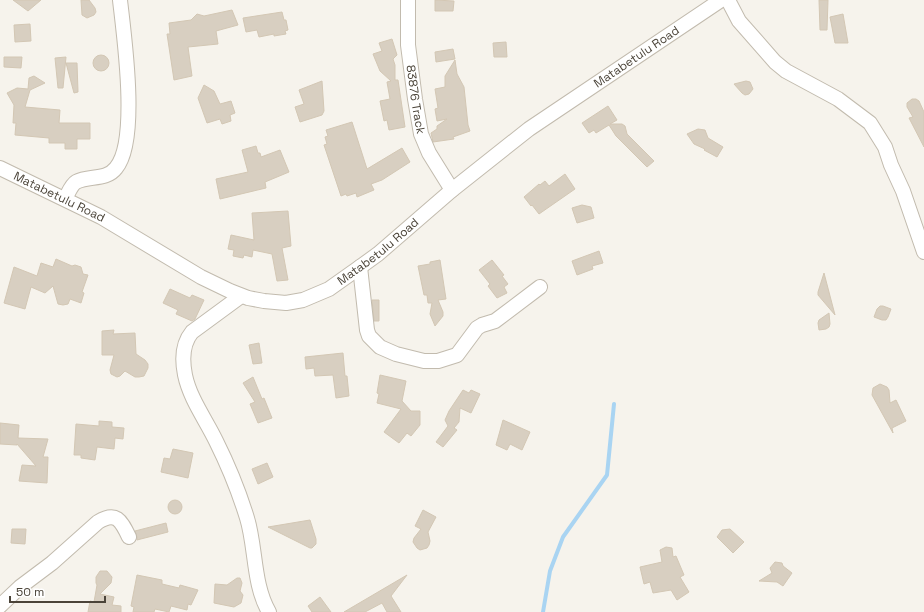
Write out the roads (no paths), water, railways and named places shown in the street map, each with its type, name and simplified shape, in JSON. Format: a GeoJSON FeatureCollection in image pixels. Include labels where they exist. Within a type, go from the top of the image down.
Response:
{"type":"FeatureCollection","features":[{"type":"Feature","properties":{"kind":"street"},"geometry":{"type":"LineString","coordinates":[[65,200],[72,186],[77,182],[111,173],[121,161],[125,150],[128,124],[127,70],[120,0]]}},
{"type":"Feature","properties":{"kind":"street","name":"83876 Track"},"geometry":{"type":"LineString","coordinates":[[408,0],[408,45],[421,134],[429,153],[452,190]]}},
{"type":"Feature","properties":{"kind":"street","name":"Matabetulu Road"},"geometry":{"type":"LineString","coordinates":[[0,168],[101,217],[201,277],[241,296],[264,302],[286,303],[302,300],[329,289],[360,267],[378,254],[452,190],[529,129],[721,0]]}},
{"type":"Feature","properties":{"kind":"street"},"geometry":{"type":"LineString","coordinates":[[728,0],[739,21],[775,62],[786,71],[838,99],[870,123],[885,147],[891,165],[903,191],[924,252]]}},
{"type":"Feature","properties":{"kind":"street"},"geometry":{"type":"LineString","coordinates":[[360,267],[367,330],[369,336],[380,347],[396,354],[424,361],[438,361],[457,355],[477,328],[495,321],[540,287]]}},
{"type":"Feature","properties":{"kind":"street"},"geometry":{"type":"LineString","coordinates":[[241,296],[192,332],[187,338],[184,348],[185,376],[193,399],[217,442],[229,469],[247,519],[264,604],[269,612]]}},
{"type":"Feature","properties":{"kind":"street"},"geometry":{"type":"LineString","coordinates":[[0,606],[20,587],[52,563],[105,517],[115,517],[120,521],[129,537]]}},
{"type":"Feature","properties":{"kind":"waterway"},"geometry":{"type":"LineString","coordinates":[[543,612],[550,571],[563,537],[607,475],[614,404]]}}]}
